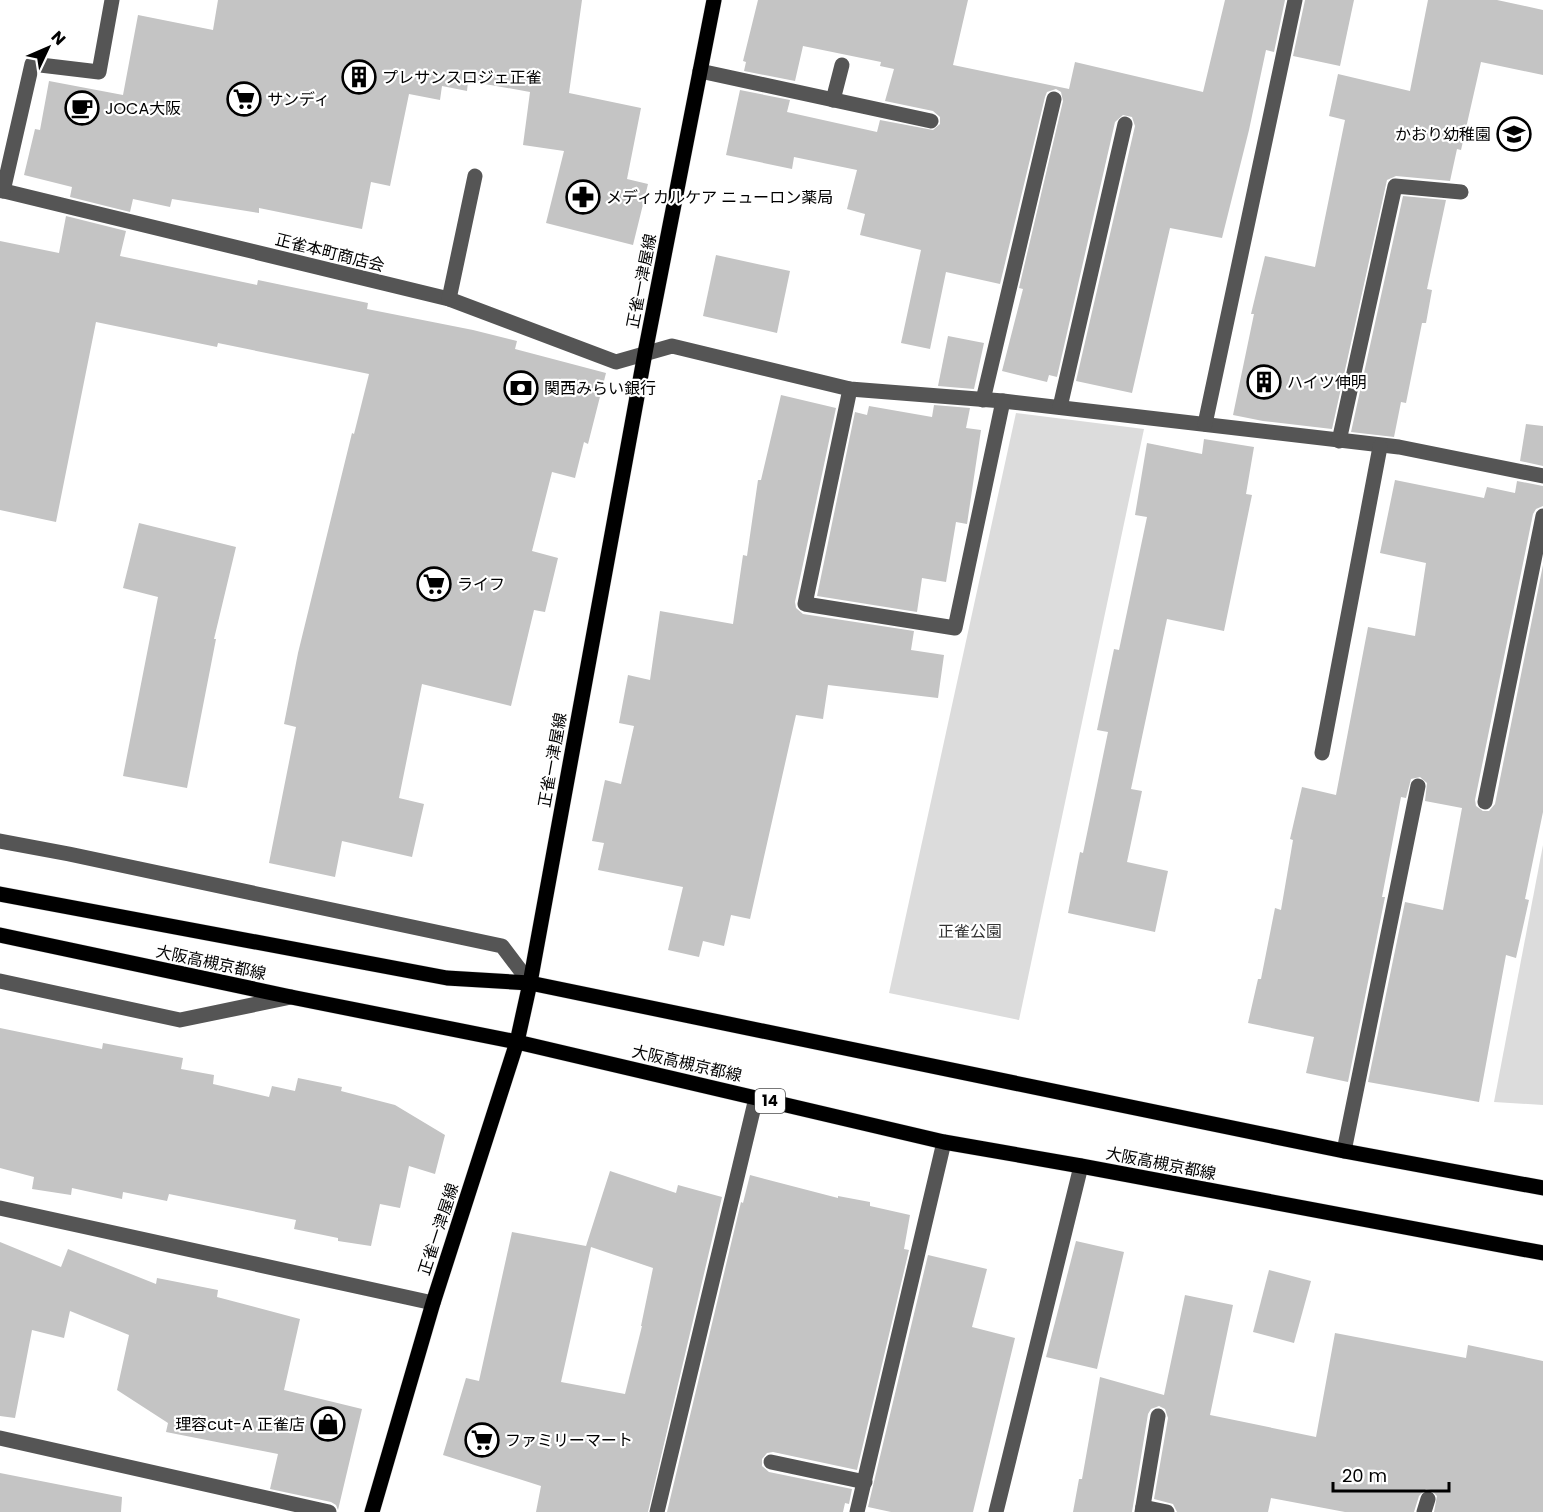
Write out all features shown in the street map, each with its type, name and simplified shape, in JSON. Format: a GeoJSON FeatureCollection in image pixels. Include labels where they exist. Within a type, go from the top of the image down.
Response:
{"type":"FeatureCollection","features":[{"type":"Feature","properties":{"kind":"main road","name":"正雀一津屋線"},"geometry":{"type":"LineString","coordinates":[[372,1512],[433,1303],[517,1042],[530,983],[645,353],[714,0]]}},
{"type":"Feature","properties":{"kind":"main road","name":"大阪高槻京都線"},"geometry":{"type":"LineString","coordinates":[[0,894],[447,978],[530,983],[1344,1152],[1543,1188]]}},
{"type":"Feature","properties":{"kind":"main road","name":"大阪高槻京都線"},"geometry":{"type":"LineString","coordinates":[[0,935],[517,1042],[944,1143],[1080,1166],[1543,1254]]}},
{"type":"Feature","properties":{"kind":"street"},"geometry":{"type":"LineString","coordinates":[[2,191],[32,64],[99,72],[112,0]]}},
{"type":"Feature","properties":{"kind":"street"},"geometry":{"type":"LineString","coordinates":[[1205,424],[1295,0]]}},
{"type":"Feature","properties":{"kind":"street"},"geometry":{"type":"LineString","coordinates":[[833,100],[842,65]]}},
{"type":"Feature","properties":{"kind":"street"},"geometry":{"type":"LineString","coordinates":[[700,71],[931,121]]}},
{"type":"Feature","properties":{"kind":"street"},"geometry":{"type":"LineString","coordinates":[[983,399],[1053,99]]}},
{"type":"Feature","properties":{"kind":"street"},"geometry":{"type":"LineString","coordinates":[[1060,407],[1125,124]]}},
{"type":"Feature","properties":{"kind":"street"},"geometry":{"type":"LineString","coordinates":[[449,299],[476,176]]}},
{"type":"Feature","properties":{"kind":"street"},"geometry":{"type":"LineString","coordinates":[[1339,441],[1395,186],[1461,192]]}},
{"type":"Feature","properties":{"kind":"street","name":"正雀本町商店会"},"geometry":{"type":"LineString","coordinates":[[2,191],[449,299],[616,362],[672,346],[850,388],[1060,407],[1380,447],[1399,447],[1543,476]]}},
{"type":"Feature","properties":{"kind":"street"},"geometry":{"type":"LineString","coordinates":[[850,388],[805,604],[955,628],[1003,401]]}},
{"type":"Feature","properties":{"kind":"street"},"geometry":{"type":"LineString","coordinates":[[1322,753],[1380,447]]}},
{"type":"Feature","properties":{"kind":"street"},"geometry":{"type":"LineString","coordinates":[[1485,802],[1543,516]]}},
{"type":"Feature","properties":{"kind":"street"},"geometry":{"type":"LineString","coordinates":[[1344,1152],[1418,786]]}},
{"type":"Feature","properties":{"kind":"street"},"geometry":{"type":"LineString","coordinates":[[0,842],[69,854],[502,946],[530,983]]}},
{"type":"Feature","properties":{"kind":"street"},"geometry":{"type":"LineString","coordinates":[[0,981],[180,1020],[291,997]]}},
{"type":"Feature","properties":{"kind":"street"},"geometry":{"type":"LineString","coordinates":[[657,1512],[756,1098]]}},
{"type":"Feature","properties":{"kind":"street"},"geometry":{"type":"LineString","coordinates":[[857,1512],[944,1143]]}},
{"type":"Feature","properties":{"kind":"street"},"geometry":{"type":"LineString","coordinates":[[996,1512],[1080,1166]]}},
{"type":"Feature","properties":{"kind":"street"},"geometry":{"type":"LineString","coordinates":[[0,1208],[433,1303]]}},
{"type":"Feature","properties":{"kind":"street"},"geometry":{"type":"LineString","coordinates":[[1158,1416],[1142,1509],[1167,1512]]}},
{"type":"Feature","properties":{"kind":"street"},"geometry":{"type":"LineString","coordinates":[[0,1437],[329,1512]]}},
{"type":"Feature","properties":{"kind":"street"},"geometry":{"type":"LineString","coordinates":[[771,1462],[865,1482]]}},
{"type":"Feature","properties":{"kind":"green space","name":"正雀公園"},"geometry":{"type":"Polygon","coordinates":[[[1016,413],[1144,429],[1019,1020],[889,993],[1016,413]]]}},
{"type":"Feature","properties":{"kind":"green space"},"geometry":{"type":"Polygon","coordinates":[[[1543,845],[1543,1105],[1494,1102],[1543,845]]]}},
{"type":"Feature","properties":{"kind":"building"},"geometry":{"type":"Polygon","coordinates":[[[218,0],[582,0],[569,93],[641,108],[627,179],[648,184],[633,245],[546,223],[564,151],[523,145],[530,92],[468,81],[467,91],[442,86],[440,100],[409,94],[390,186],[371,182],[362,229],[259,208],[259,213],[172,199],[170,207],[133,199],[130,212],[70,197],[72,187],[24,175],[35,129],[40,130],[49,81],[123,95],[138,15],[213,30],[218,0]]]}},
{"type":"Feature","properties":{"kind":"building"},"geometry":{"type":"Polygon","coordinates":[[[758,0],[968,0],[953,65],[1069,89],[1075,62],[1203,92],[1225,0],[1285,0],[1274,52],[1266,50],[1222,238],[1170,228],[1132,393],[1076,381],[1135,126],[1132,117],[1123,115],[1115,122],[1057,377],[1049,375],[1047,382],[1002,371],[1023,289],[1019,288],[1063,101],[1061,92],[1056,89],[1047,92],[1045,97],[1000,284],[946,272],[930,349],[901,343],[921,250],[860,235],[865,214],[847,209],[857,170],[794,157],[792,169],[726,155],[740,90],[790,100],[787,112],[877,132],[880,120],[933,130],[940,124],[940,117],[933,111],[885,101],[894,69],[880,66],[881,62],[803,46],[795,81],[744,71],[746,62],[743,61],[758,0]]]}},
{"type":"Feature","properties":{"kind":"building"},"geometry":{"type":"Polygon","coordinates":[[[1305,0],[1354,0],[1340,66],[1293,56],[1305,0]]]}},
{"type":"Feature","properties":{"kind":"building"},"geometry":{"type":"Polygon","coordinates":[[[1428,0],[1497,0],[1543,10],[1543,75],[1481,62],[1461,150],[1457,149],[1450,181],[1396,176],[1387,180],[1332,429],[1233,415],[1254,314],[1251,314],[1265,256],[1315,267],[1345,120],[1329,116],[1338,74],[1410,91],[1428,0]]]}},
{"type":"Feature","properties":{"kind":"building"},"geometry":{"type":"Polygon","coordinates":[[[1403,196],[1446,200],[1427,289],[1432,290],[1426,323],[1422,323],[1406,403],[1401,402],[1394,437],[1351,432],[1403,196]]]}},
{"type":"Feature","properties":{"kind":"building"},"geometry":{"type":"Polygon","coordinates":[[[66,216],[126,231],[120,256],[257,285],[258,280],[368,303],[367,309],[517,341],[515,349],[606,373],[588,444],[584,442],[575,478],[552,472],[532,551],[558,558],[545,612],[534,610],[511,706],[422,684],[399,798],[424,804],[412,857],[342,841],[335,877],[269,863],[296,727],[284,724],[298,653],[352,433],[354,434],[369,374],[218,343],[217,347],[96,322],[56,522],[0,510],[0,241],[59,253],[66,216]]]}},
{"type":"Feature","properties":{"kind":"building"},"geometry":{"type":"Polygon","coordinates":[[[716,255],[790,271],[777,333],[703,316],[716,255]]]}},
{"type":"Feature","properties":{"kind":"building"},"geometry":{"type":"Polygon","coordinates":[[[948,336],[984,343],[974,389],[938,386],[948,336]]]}},
{"type":"Feature","properties":{"kind":"building"},"geometry":{"type":"Polygon","coordinates":[[[781,395],[836,408],[795,602],[796,608],[803,614],[914,631],[911,650],[944,655],[938,698],[828,685],[823,719],[796,715],[750,919],[731,915],[724,946],[703,941],[699,957],[668,950],[683,887],[598,870],[604,843],[592,841],[605,780],[621,784],[634,726],[619,723],[628,675],[650,680],[660,611],[733,624],[743,555],[747,556],[758,480],[761,480],[781,395]]]}},
{"type":"Feature","properties":{"kind":"building"},"geometry":{"type":"Polygon","coordinates":[[[934,405],[970,408],[966,428],[981,430],[967,524],[956,522],[946,582],[922,578],[917,612],[817,596],[855,412],[867,415],[869,406],[932,417],[934,405]]]}},
{"type":"Feature","properties":{"kind":"building"},"geometry":{"type":"Polygon","coordinates":[[[1526,424],[1543,426],[1543,466],[1520,461],[1526,424]]]}},
{"type":"Feature","properties":{"kind":"building"},"geometry":{"type":"Polygon","coordinates":[[[1204,439],[1254,447],[1246,494],[1252,495],[1224,631],[1167,619],[1131,789],[1142,791],[1127,862],[1168,871],[1155,932],[1068,913],[1108,732],[1097,730],[1114,649],[1119,650],[1147,517],[1135,515],[1147,443],[1202,454],[1204,439]]]}},
{"type":"Feature","properties":{"kind":"building"},"geometry":{"type":"Polygon","coordinates":[[[1395,480],[1484,498],[1487,487],[1515,493],[1517,481],[1543,486],[1543,506],[1536,509],[1533,514],[1475,800],[1476,806],[1483,811],[1489,811],[1495,804],[1543,565],[1543,812],[1525,899],[1529,900],[1516,958],[1506,955],[1479,1102],[1368,1082],[1405,902],[1443,910],[1462,808],[1425,801],[1427,783],[1420,777],[1411,779],[1406,798],[1401,797],[1382,897],[1385,897],[1348,1082],[1306,1073],[1314,1037],[1248,1023],[1258,979],[1261,979],[1275,908],[1281,910],[1293,840],[1290,839],[1302,787],[1336,795],[1368,627],[1415,636],[1426,563],[1380,553],[1395,480]]]}},
{"type":"Feature","properties":{"kind":"building"},"geometry":{"type":"Polygon","coordinates":[[[139,523],[236,547],[214,639],[216,639],[187,788],[123,776],[158,597],[123,588],[139,523]]]}},
{"type":"Feature","properties":{"kind":"building"},"geometry":{"type":"Polygon","coordinates":[[[0,1028],[102,1049],[103,1043],[183,1058],[181,1069],[214,1075],[213,1084],[269,1097],[272,1086],[295,1091],[298,1078],[342,1087],[341,1091],[395,1105],[445,1135],[435,1174],[409,1166],[400,1208],[380,1204],[371,1246],[338,1241],[338,1238],[294,1229],[296,1220],[169,1194],[167,1201],[123,1192],[122,1199],[72,1188],[71,1195],[32,1189],[34,1177],[0,1168],[0,1028]]]}},
{"type":"Feature","properties":{"kind":"building"},"geometry":{"type":"Polygon","coordinates":[[[610,1171],[676,1193],[678,1185],[722,1197],[648,1512],[536,1512],[541,1486],[443,1455],[466,1378],[479,1381],[512,1232],[586,1246],[610,1171]],[[591,1247],[561,1382],[625,1394],[642,1326],[653,1268],[591,1247]]]}},
{"type":"Feature","properties":{"kind":"building"},"geometry":{"type":"Polygon","coordinates":[[[750,1175],[838,1198],[838,1196],[870,1202],[870,1206],[910,1215],[904,1249],[909,1250],[857,1470],[773,1452],[767,1453],[762,1459],[762,1466],[769,1472],[852,1489],[849,1504],[845,1503],[843,1512],[667,1512],[741,1202],[743,1203],[750,1175]]]}},
{"type":"Feature","properties":{"kind":"building"},"geometry":{"type":"Polygon","coordinates":[[[1076,1241],[1124,1252],[1097,1369],[1046,1357],[1076,1241]]]}},
{"type":"Feature","properties":{"kind":"building"},"geometry":{"type":"Polygon","coordinates":[[[0,1242],[61,1267],[68,1249],[156,1284],[157,1278],[218,1290],[217,1297],[300,1319],[284,1390],[362,1409],[338,1510],[331,1502],[270,1489],[278,1454],[166,1432],[168,1423],[117,1390],[129,1335],[70,1311],[64,1338],[32,1330],[15,1418],[0,1416],[0,1242]]]}},
{"type":"Feature","properties":{"kind":"building"},"geometry":{"type":"Polygon","coordinates":[[[928,1255],[987,1269],[972,1327],[1015,1338],[973,1512],[891,1512],[868,1507],[928,1255]]]}},
{"type":"Feature","properties":{"kind":"building"},"geometry":{"type":"Polygon","coordinates":[[[1269,1270],[1311,1281],[1294,1343],[1253,1332],[1269,1270]]]}},
{"type":"Feature","properties":{"kind":"building"},"geometry":{"type":"Polygon","coordinates":[[[1185,1295],[1233,1305],[1210,1415],[1316,1437],[1335,1333],[1466,1358],[1468,1345],[1543,1361],[1543,1512],[1434,1512],[1437,1496],[1431,1490],[1426,1489],[1419,1496],[1414,1512],[1345,1512],[1271,1498],[1268,1512],[1177,1512],[1173,1504],[1154,1499],[1168,1418],[1165,1409],[1159,1406],[1151,1409],[1148,1414],[1132,1512],[1073,1512],[1079,1479],[1082,1479],[1100,1377],[1164,1395],[1185,1295]]]}},
{"type":"Feature","properties":{"kind":"building"},"geometry":{"type":"Polygon","coordinates":[[[0,1473],[122,1497],[121,1512],[0,1512],[0,1473]]]}},
{"type":"Feature","properties":{"kind":"place","name":"プレサンスロジェ正雀"},"geometry":{"type":"Point","coordinates":[359,77]}},
{"type":"Feature","properties":{"kind":"place","name":"サンディ"},"geometry":{"type":"Point","coordinates":[244,99]}},
{"type":"Feature","properties":{"kind":"place","name":"JOCA大阪"},"geometry":{"type":"Point","coordinates":[82,108]}},
{"type":"Feature","properties":{"kind":"place","name":"かおり幼稚園"},"geometry":{"type":"Point","coordinates":[1514,134]}},
{"type":"Feature","properties":{"kind":"place","name":"メディカルケア ニューロン薬局"},"geometry":{"type":"Point","coordinates":[583,197]}},
{"type":"Feature","properties":{"kind":"place","name":"ハイツ伸明"},"geometry":{"type":"Point","coordinates":[1264,382]}},
{"type":"Feature","properties":{"kind":"place","name":"関西みらい銀行"},"geometry":{"type":"Point","coordinates":[521,388]}},
{"type":"Feature","properties":{"kind":"place","name":"ライフ"},"geometry":{"type":"Point","coordinates":[434,584]}},
{"type":"Feature","properties":{"kind":"place","name":"理容cut-A 正雀店"},"geometry":{"type":"Point","coordinates":[328,1424]}},
{"type":"Feature","properties":{"kind":"place","name":"ファミリーマート"},"geometry":{"type":"Point","coordinates":[482,1440]}}]}
